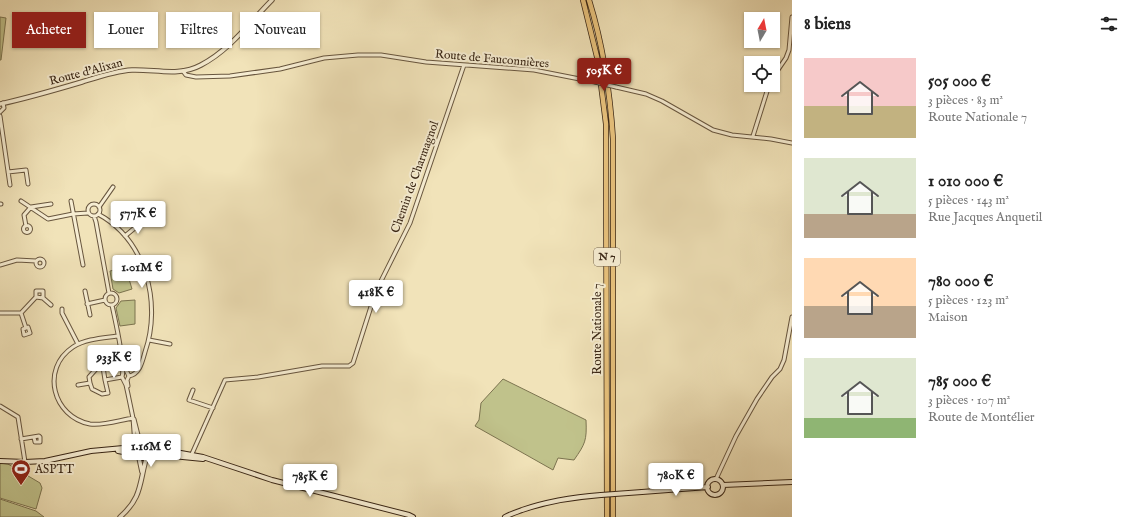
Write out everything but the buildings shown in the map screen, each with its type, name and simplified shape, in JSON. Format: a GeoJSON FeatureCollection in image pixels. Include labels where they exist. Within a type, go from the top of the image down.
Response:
{"type":"FeatureCollection","features":[{"type":"Feature","properties":{"kind":"highway","name":"Route Nationale 7"},"geometry":{"type":"LineString","coordinates":[[583,0],[598,61],[604,97],[607,130],[607,517]]}},
{"type":"Feature","properties":{"kind":"highway","name":"Route Nationale 7"},"geometry":{"type":"LineString","coordinates":[[589,0],[604,63],[613,139],[613,517]]}},
{"type":"Feature","properties":{"kind":"main road"},"geometry":{"type":"LineString","coordinates":[[0,461],[25,462],[49,460],[91,451],[134,446],[139,442],[144,442],[149,447],[214,460],[272,480],[413,517]]}},
{"type":"Feature","properties":{"kind":"main road"},"geometry":{"type":"LineString","coordinates":[[134,446],[134,454]]}},
{"type":"Feature","properties":{"kind":"main road"},"geometry":{"type":"LineString","coordinates":[[148,455],[149,447]]}},
{"type":"Feature","properties":{"kind":"main road"},"geometry":{"type":"LineString","coordinates":[[110,449],[134,454],[139,458],[148,455],[192,456]]}},
{"type":"Feature","properties":{"kind":"main road"},"geometry":{"type":"LineString","coordinates":[[716,479],[720,481],[723,486],[721,493],[716,495],[711,493],[708,487],[709,482],[716,479]]}},
{"type":"Feature","properties":{"kind":"main road"},"geometry":{"type":"LineString","coordinates":[[723,486],[792,482]]}},
{"type":"Feature","properties":{"kind":"main road"},"geometry":{"type":"LineString","coordinates":[[505,517],[530,507],[581,496],[708,487]]}},
{"type":"Feature","properties":{"kind":"street","name":"Route d'Alixan"},"geometry":{"type":"LineString","coordinates":[[2,104],[119,71],[183,71],[200,66],[222,51],[272,0]]}},
{"type":"Feature","properties":{"kind":"street"},"geometry":{"type":"LineString","coordinates":[[780,67],[789,50],[792,17]]}},
{"type":"Feature","properties":{"kind":"street","name":"Route de Fauconnières"},"geometry":{"type":"LineString","coordinates":[[183,71],[186,75],[196,78],[230,76],[280,69],[324,58],[358,55],[381,55],[426,62],[534,70],[595,82],[651,97],[713,130],[732,135],[753,136],[792,144]]}},
{"type":"Feature","properties":{"kind":"street","name":"Chemin de Charmagnol"},"geometry":{"type":"LineString","coordinates":[[192,456],[225,380],[322,366],[349,366],[353,363],[376,291],[410,223],[464,65]]}},
{"type":"Feature","properties":{"kind":"street"},"geometry":{"type":"LineString","coordinates":[[753,136],[767,92]]}},
{"type":"Feature","properties":{"kind":"street"},"geometry":{"type":"LineString","coordinates":[[0,112],[4,108],[2,104]]}},
{"type":"Feature","properties":{"kind":"street"},"geometry":{"type":"LineString","coordinates":[[0,116],[10,185]]}},
{"type":"Feature","properties":{"kind":"street"},"geometry":{"type":"LineString","coordinates":[[8,172],[26,170],[28,184]]}},
{"type":"Feature","properties":{"kind":"street"},"geometry":{"type":"LineString","coordinates":[[94,216],[100,211],[99,207],[113,187]]}},
{"type":"Feature","properties":{"kind":"street"},"geometry":{"type":"LineString","coordinates":[[21,201],[48,219],[73,214],[88,213],[94,216]]}},
{"type":"Feature","properties":{"kind":"street"},"geometry":{"type":"LineString","coordinates":[[71,201],[83,265]]}},
{"type":"Feature","properties":{"kind":"street"},"geometry":{"type":"LineString","coordinates":[[26,226],[24,215],[31,207],[52,204]]}},
{"type":"Feature","properties":{"kind":"street"},"geometry":{"type":"LineString","coordinates":[[88,213],[89,207],[92,205],[99,207]]}},
{"type":"Feature","properties":{"kind":"street"},"geometry":{"type":"LineString","coordinates":[[98,214],[115,226],[124,236],[142,263],[149,287],[152,308],[152,321],[149,340],[138,371],[134,375],[105,380]]}},
{"type":"Feature","properties":{"kind":"street"},"geometry":{"type":"LineString","coordinates":[[94,216],[110,293]]}},
{"type":"Feature","properties":{"kind":"street"},"geometry":{"type":"LineString","coordinates":[[124,236],[142,222]]}},
{"type":"Feature","properties":{"kind":"street"},"geometry":{"type":"LineString","coordinates":[[0,266],[17,260],[36,261]]}},
{"type":"Feature","properties":{"kind":"street"},"geometry":{"type":"LineString","coordinates":[[0,313],[21,313],[36,297],[36,291],[43,291],[43,298]]}},
{"type":"Feature","properties":{"kind":"street"},"geometry":{"type":"LineString","coordinates":[[85,291],[90,315]]}},
{"type":"Feature","properties":{"kind":"street"},"geometry":{"type":"LineString","coordinates":[[105,300],[105,296],[110,293]]}},
{"type":"Feature","properties":{"kind":"street"},"geometry":{"type":"LineString","coordinates":[[110,293],[114,294],[117,298],[115,303],[112,304]]}},
{"type":"Feature","properties":{"kind":"street"},"geometry":{"type":"LineString","coordinates":[[36,297],[43,298],[51,306]]}},
{"type":"Feature","properties":{"kind":"street"},"geometry":{"type":"LineString","coordinates":[[87,304],[105,300]]}},
{"type":"Feature","properties":{"kind":"street"},"geometry":{"type":"LineString","coordinates":[[105,300],[107,304],[112,304]]}},
{"type":"Feature","properties":{"kind":"street"},"geometry":{"type":"LineString","coordinates":[[112,304],[133,418],[138,436],[144,442]]}},
{"type":"Feature","properties":{"kind":"street"},"geometry":{"type":"LineString","coordinates":[[62,308],[62,313],[78,344]]}},
{"type":"Feature","properties":{"kind":"street"},"geometry":{"type":"LineString","coordinates":[[21,313],[26,328]]}},
{"type":"Feature","properties":{"kind":"street"},"geometry":{"type":"LineString","coordinates":[[716,479],[736,436],[757,399],[772,377],[780,369],[784,360],[792,316]]}},
{"type":"Feature","properties":{"kind":"street"},"geometry":{"type":"LineString","coordinates":[[117,336],[78,344],[67,351],[62,357],[54,374],[55,390],[60,404],[66,412],[75,418],[92,424],[133,418]]}},
{"type":"Feature","properties":{"kind":"street"},"geometry":{"type":"LineString","coordinates":[[149,340],[170,344]]}},
{"type":"Feature","properties":{"kind":"street"},"geometry":{"type":"LineString","coordinates":[[103,367],[105,380],[108,393],[102,394],[92,389],[89,377],[97,368],[103,367]]}},
{"type":"Feature","properties":{"kind":"street"},"geometry":{"type":"LineString","coordinates":[[78,385],[90,383]]}},
{"type":"Feature","properties":{"kind":"street"},"geometry":{"type":"LineString","coordinates":[[193,390],[189,400],[213,408]]}},
{"type":"Feature","properties":{"kind":"street"},"geometry":{"type":"LineString","coordinates":[[0,406],[18,418],[25,462]]}},
{"type":"Feature","properties":{"kind":"street"},"geometry":{"type":"LineString","coordinates":[[133,418],[134,446]]}},
{"type":"Feature","properties":{"kind":"street"},"geometry":{"type":"LineString","coordinates":[[22,439],[34,437]]}},
{"type":"Feature","properties":{"kind":"street"},"geometry":{"type":"LineString","coordinates":[[120,517],[130,508],[136,499],[140,489],[148,455]]}},
{"type":"Feature","properties":{"kind":"street"},"geometry":{"type":"LineString","coordinates":[[139,458],[142,476]]}},
{"type":"Feature","properties":{"kind":"green space"},"geometry":{"type":"Polygon","coordinates":[[[0,17],[6,18],[1,60],[0,60],[0,17]]]}},
{"type":"Feature","properties":{"kind":"green space"},"geometry":{"type":"Polygon","coordinates":[[[124,268],[132,289],[119,293],[113,289],[110,271],[124,268]]]}},
{"type":"Feature","properties":{"kind":"green space"},"geometry":{"type":"Polygon","coordinates":[[[135,300],[135,324],[120,326],[116,308],[121,301],[135,300]]]}},
{"type":"Feature","properties":{"kind":"green space"},"geometry":{"type":"Polygon","coordinates":[[[503,379],[586,420],[584,442],[581,450],[574,460],[558,458],[553,470],[475,426],[479,420],[481,403],[503,379]]]}},
{"type":"Feature","properties":{"kind":"green space","name":"ASPTT"},"geometry":{"type":"Polygon","coordinates":[[[0,463],[8,464],[40,483],[42,488],[36,509],[0,498],[0,463]]]}},
{"type":"Feature","properties":{"kind":"green space"},"geometry":{"type":"Polygon","coordinates":[[[0,499],[36,511],[44,517],[0,517],[0,499]]]}},
{"type":"Feature","properties":{"kind":"place","name":"ASPTT"},"geometry":{"type":"Point","coordinates":[21,486]}}]}
